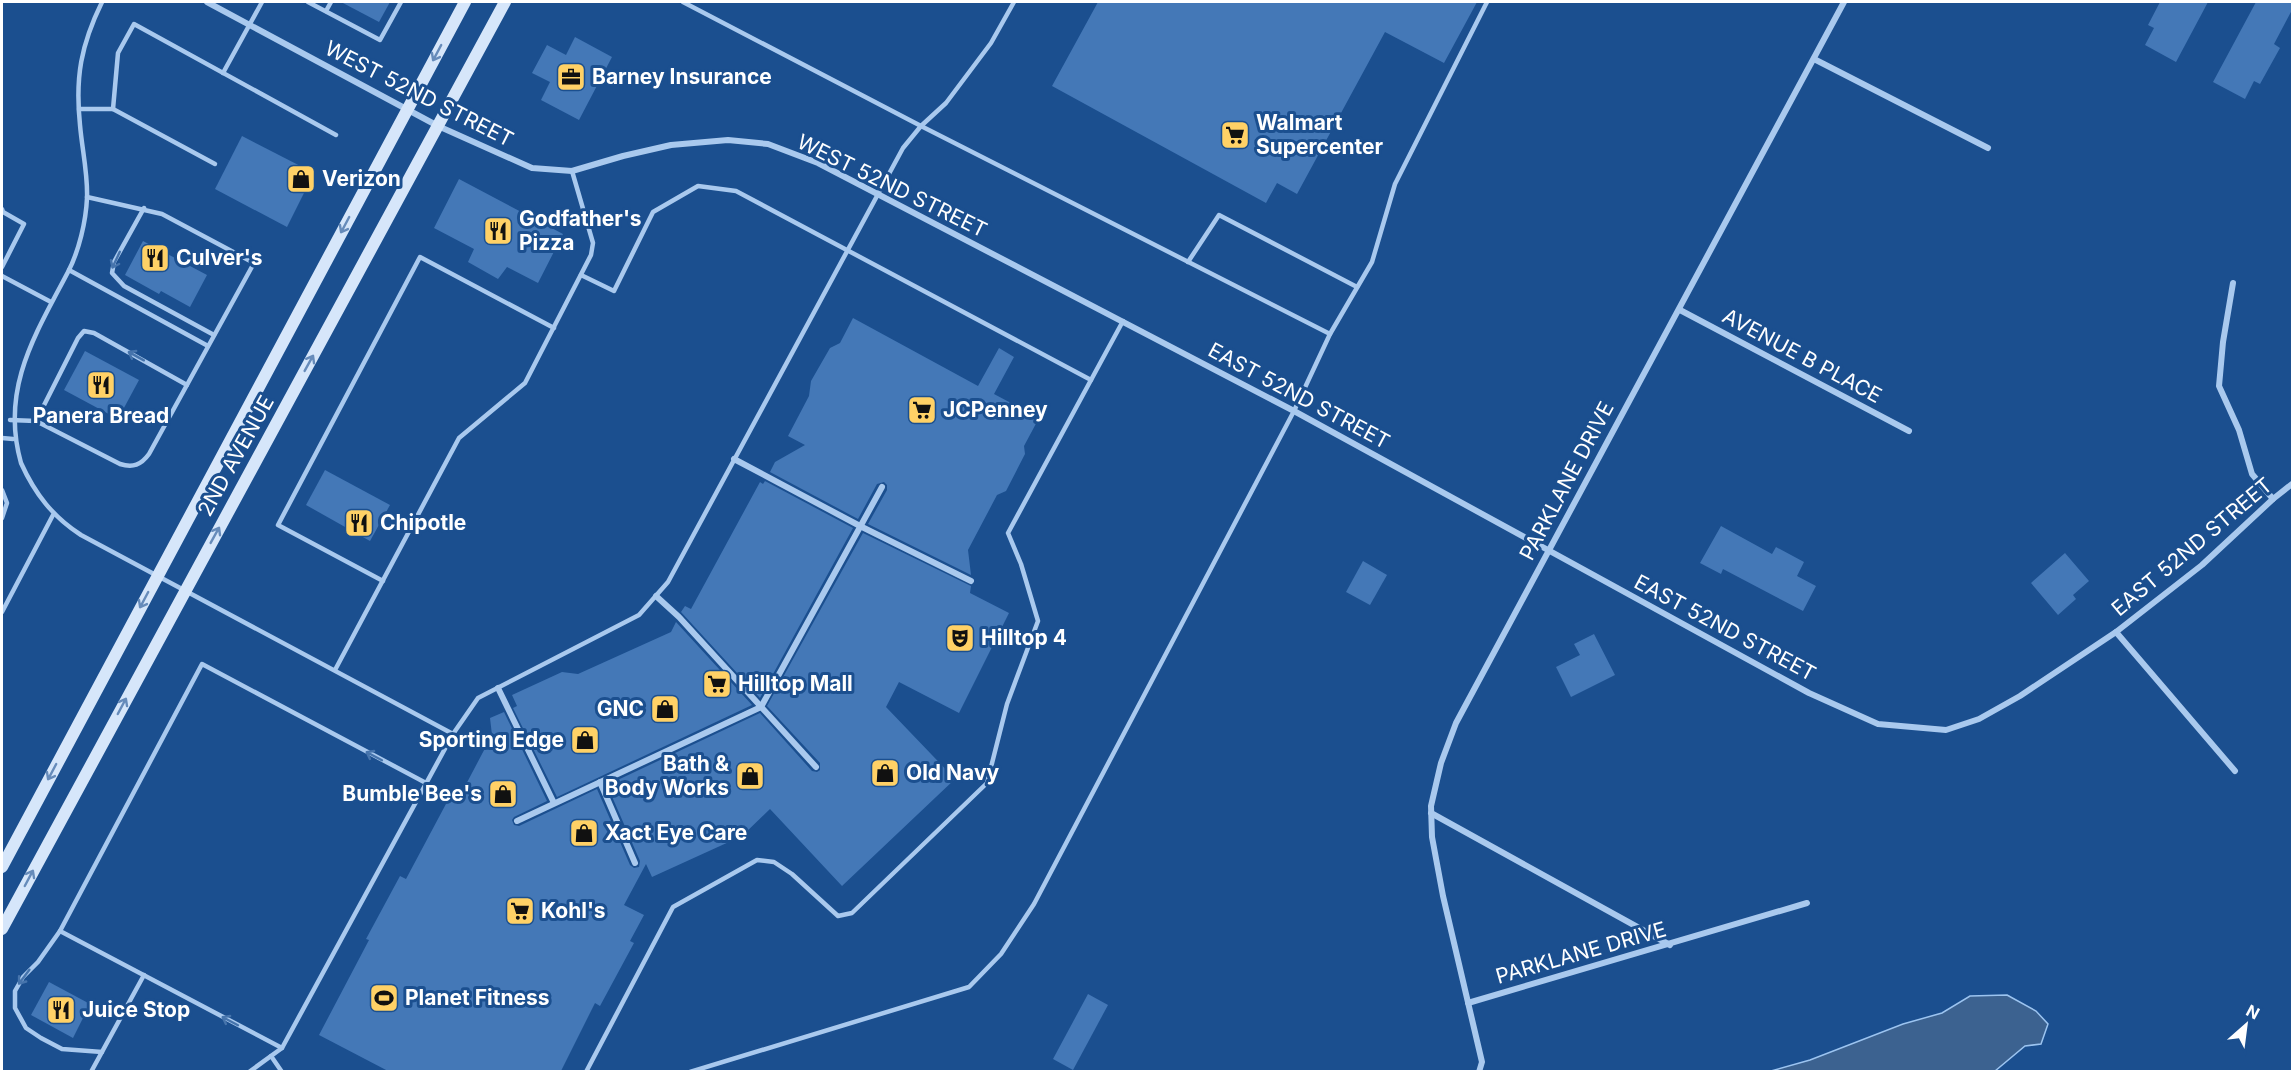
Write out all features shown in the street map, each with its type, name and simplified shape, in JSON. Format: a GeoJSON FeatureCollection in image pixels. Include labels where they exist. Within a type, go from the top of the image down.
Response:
{"type":"FeatureCollection","features":[{"type":"Feature","properties":{"kind":"main road","name":"2ND AVENUE"},"geometry":{"type":"LineString","coordinates":[[2,867],[465,2]]}},
{"type":"Feature","properties":{"kind":"main road","name":"2ND AVENUE"},"geometry":{"type":"LineString","coordinates":[[2,929],[505,2]]}},
{"type":"Feature","properties":{"kind":"street","name":"WEST 52ND STREET"},"geometry":{"type":"LineString","coordinates":[[207,2],[438,126],[532,168],[572,171],[671,145],[728,140],[768,144],[818,163],[1123,321]]}},
{"type":"Feature","properties":{"kind":"street","name":"PARKLANE DRIVE"},"geometry":{"type":"LineString","coordinates":[[1479,1071],[1482,1062],[1443,896],[1432,837],[1431,806],[1441,763],[1456,723],[1844,2]]}},
{"type":"Feature","properties":{"kind":"street"},"geometry":{"type":"LineString","coordinates":[[1814,59],[1988,148]]}},
{"type":"Feature","properties":{"kind":"street"},"geometry":{"type":"LineString","coordinates":[[2233,283],[2223,342],[2219,386],[2239,430],[2252,474],[2273,499]]}},
{"type":"Feature","properties":{"kind":"street","name":"AVENUE B PLACE"},"geometry":{"type":"LineString","coordinates":[[1680,310],[1909,431]]}},
{"type":"Feature","properties":{"kind":"street","name":"EAST 52ND STREET"},"geometry":{"type":"LineString","coordinates":[[1123,321],[1294,411],[1809,693],[1878,724],[1946,730],[1979,719],[2020,696],[2116,632],[2202,565],[2292,484]]}},
{"type":"Feature","properties":{"kind":"street"},"geometry":{"type":"LineString","coordinates":[[735,459],[860,526],[971,581]]}},
{"type":"Feature","properties":{"kind":"street"},"geometry":{"type":"LineString","coordinates":[[517,821],[761,707],[882,487]]}},
{"type":"Feature","properties":{"kind":"street"},"geometry":{"type":"LineString","coordinates":[[656,596],[679,617],[816,767]]}},
{"type":"Feature","properties":{"kind":"street"},"geometry":{"type":"LineString","coordinates":[[2116,632],[2235,771]]}},
{"type":"Feature","properties":{"kind":"street"},"geometry":{"type":"LineString","coordinates":[[498,688],[554,803]]}},
{"type":"Feature","properties":{"kind":"street"},"geometry":{"type":"LineString","coordinates":[[600,782],[635,863]]}},
{"type":"Feature","properties":{"kind":"street"},"geometry":{"type":"LineString","coordinates":[[1431,813],[1670,945]]}},
{"type":"Feature","properties":{"kind":"street","name":"PARKLANE DRIVE"},"geometry":{"type":"LineString","coordinates":[[1468,1003],[1807,903]]}},
{"type":"Feature","properties":{"kind":"lane"},"geometry":{"type":"LineString","coordinates":[[102,2],[90,27],[81,55],[79,110],[87,197],[80,234],[69,270],[21,361],[14,382],[10,420],[13,439],[24,470],[53,515],[81,535],[453,734]]}},
{"type":"Feature","properties":{"kind":"lane"},"geometry":{"type":"LineString","coordinates":[[223,73],[262,2]]}},
{"type":"Feature","properties":{"kind":"lane"},"geometry":{"type":"LineString","coordinates":[[309,2],[380,40],[401,2]]}},
{"type":"Feature","properties":{"kind":"lane"},"geometry":{"type":"LineString","coordinates":[[326,11],[331,2]]}},
{"type":"Feature","properties":{"kind":"lane"},"geometry":{"type":"LineString","coordinates":[[683,2],[1330,334]]}},
{"type":"Feature","properties":{"kind":"lane"},"geometry":{"type":"LineString","coordinates":[[249,1071],[282,1048],[453,734],[478,698],[639,615],[668,582],[903,148],[959,86],[991,42],[1014,2]]}},
{"type":"Feature","properties":{"kind":"lane"},"geometry":{"type":"LineString","coordinates":[[690,1071],[969,987],[1001,954],[1034,904],[1294,411],[1330,334],[1372,262],[1395,184],[1487,2]]}},
{"type":"Feature","properties":{"kind":"lane"},"geometry":{"type":"LineString","coordinates":[[113,109],[118,53],[134,24],[336,135]]}},
{"type":"Feature","properties":{"kind":"lane"},"geometry":{"type":"LineString","coordinates":[[79,110],[113,109],[215,164]]}},
{"type":"Feature","properties":{"kind":"lane"},"geometry":{"type":"LineString","coordinates":[[335,670],[459,438],[525,383],[591,255],[593,243],[572,171]]}},
{"type":"Feature","properties":{"kind":"lane"},"geometry":{"type":"LineString","coordinates":[[581,275],[614,291],[653,212],[698,186],[736,191],[1091,380]]}},
{"type":"Feature","properties":{"kind":"lane"},"geometry":{"type":"LineString","coordinates":[[10,420],[36,421],[120,464],[134,466],[139,464],[149,454],[254,263],[162,213],[87,197]]}},
{"type":"Feature","properties":{"kind":"lane"},"geometry":{"type":"LineString","coordinates":[[144,208],[114,262],[112,273],[124,286],[214,335]]}},
{"type":"Feature","properties":{"kind":"lane"},"geometry":{"type":"LineString","coordinates":[[2,209],[3,212],[24,225],[2,267]]}},
{"type":"Feature","properties":{"kind":"lane"},"geometry":{"type":"LineString","coordinates":[[1188,262],[1219,215],[1357,287]]}},
{"type":"Feature","properties":{"kind":"lane"},"geometry":{"type":"LineString","coordinates":[[383,581],[278,525],[420,257],[554,328]]}},
{"type":"Feature","properties":{"kind":"lane"},"geometry":{"type":"LineString","coordinates":[[69,270],[208,346]]}},
{"type":"Feature","properties":{"kind":"lane"},"geometry":{"type":"LineString","coordinates":[[2,276],[51,302]]}},
{"type":"Feature","properties":{"kind":"lane"},"geometry":{"type":"LineString","coordinates":[[586,1071],[673,907],[757,860],[774,862],[792,874],[838,916],[852,913],[987,783],[1007,704],[1038,621],[1021,564],[1008,533],[1123,321]]}},
{"type":"Feature","properties":{"kind":"lane"},"geometry":{"type":"LineString","coordinates":[[36,421],[78,338],[84,331],[94,333],[187,385]]}},
{"type":"Feature","properties":{"kind":"lane"},"geometry":{"type":"LineString","coordinates":[[2,438],[13,439]]}},
{"type":"Feature","properties":{"kind":"lane"},"geometry":{"type":"LineString","coordinates":[[2,490],[7,503],[2,518]]}},
{"type":"Feature","properties":{"kind":"lane"},"geometry":{"type":"LineString","coordinates":[[2,612],[53,515]]}},
{"type":"Feature","properties":{"kind":"lane"},"geometry":{"type":"LineString","coordinates":[[102,1052],[62,1048],[26,1029],[15,1008],[15,991],[23,976],[38,962],[60,931],[202,664],[426,783]]}},
{"type":"Feature","properties":{"kind":"lane"},"geometry":{"type":"LineString","coordinates":[[60,931],[282,1048]]}},
{"type":"Feature","properties":{"kind":"lane"},"geometry":{"type":"LineString","coordinates":[[91,1071],[144,975]]}},
{"type":"Feature","properties":{"kind":"lane"},"geometry":{"type":"LineString","coordinates":[[271,1056],[282,1071]]}},
{"type":"Feature","properties":{"kind":"water"},"geometry":{"type":"Polygon","coordinates":[[[2007,995],[2036,1011],[2048,1024],[2041,1044],[2025,1046],[1995,1071],[1771,1071],[1810,1060],[1903,1024],[1942,1013],[1970,996],[2007,995]]]}},
{"type":"Feature","properties":{"kind":"building"},"geometry":{"type":"Polygon","coordinates":[[[341,2],[390,2],[379,22],[341,2]]]}},
{"type":"Feature","properties":{"kind":"building","name":"Walmart Supercenter"},"geometry":{"type":"Polygon","coordinates":[[[1098,2],[1477,2],[1444,63],[1385,32],[1297,194],[1277,183],[1266,203],[1052,86],[1098,2]]]}},
{"type":"Feature","properties":{"kind":"building"},"geometry":{"type":"Polygon","coordinates":[[[2160,2],[2208,2],[2176,62],[2145,45],[2154,28],[2148,25],[2160,2]]]}},
{"type":"Feature","properties":{"kind":"building"},"geometry":{"type":"Polygon","coordinates":[[[2256,2],[2292,2],[2292,10],[2274,44],[2280,48],[2260,84],[2254,81],[2245,99],[2213,82],[2256,2]]]}},
{"type":"Feature","properties":{"kind":"building","name":"Barney Insurance"},"geometry":{"type":"Polygon","coordinates":[[[575,37],[612,57],[579,120],[541,100],[550,82],[532,73],[547,45],[566,55],[575,37]]]}},
{"type":"Feature","properties":{"kind":"building"},"geometry":{"type":"Polygon","coordinates":[[[242,136],[314,173],[287,227],[215,189],[242,136]]]}},
{"type":"Feature","properties":{"kind":"building","name":"Godfather's Pizza"},"geometry":{"type":"Polygon","coordinates":[[[459,179],[563,234],[538,283],[507,267],[498,279],[468,262],[474,249],[434,228],[459,179]]]}},
{"type":"Feature","properties":{"kind":"building","name":"Culver's"},"geometry":{"type":"Polygon","coordinates":[[[143,241],[207,275],[190,307],[161,291],[159,294],[125,275],[143,241]]]}},
{"type":"Feature","properties":{"kind":"building"},"geometry":{"type":"Polygon","coordinates":[[[853,318],[978,386],[999,348],[1014,357],[994,394],[1039,418],[1024,446],[1025,454],[1006,491],[997,495],[968,550],[971,575],[868,524],[887,490],[884,482],[877,484],[858,519],[770,472],[775,462],[805,445],[788,436],[809,396],[811,381],[830,348],[840,343],[853,318]]]}},
{"type":"Feature","properties":{"kind":"building","name":"Panera Bread"},"geometry":{"type":"Polygon","coordinates":[[[85,351],[139,380],[118,419],[64,390],[85,351]]]}},
{"type":"Feature","properties":{"kind":"building","name":"Chipotle"},"geometry":{"type":"Polygon","coordinates":[[[325,470],[390,505],[370,541],[306,505],[325,470]]]}},
{"type":"Feature","properties":{"kind":"building"},"geometry":{"type":"Polygon","coordinates":[[[765,481],[853,528],[760,698],[681,612],[685,606],[691,609],[760,482],[763,484],[765,481]]]}},
{"type":"Feature","properties":{"kind":"building"},"geometry":{"type":"Polygon","coordinates":[[[1721,526],[1772,554],[1776,547],[1804,562],[1797,576],[1816,586],[1803,611],[1723,569],[1721,574],[1700,563],[1721,526]]]}},
{"type":"Feature","properties":{"kind":"building"},"geometry":{"type":"Polygon","coordinates":[[[863,533],[971,586],[970,593],[1009,613],[959,713],[899,682],[886,707],[955,779],[842,886],[770,809],[742,836],[652,877],[646,864],[624,905],[644,915],[630,941],[634,943],[600,1006],[595,1003],[561,1071],[388,1071],[319,1035],[400,876],[406,879],[455,787],[462,792],[492,735],[490,718],[504,712],[547,801],[514,817],[512,820],[514,825],[519,826],[597,789],[630,865],[634,868],[639,867],[640,861],[607,785],[760,713],[812,771],[820,770],[820,763],[767,706],[863,533]]]}},
{"type":"Feature","properties":{"kind":"building"},"geometry":{"type":"Polygon","coordinates":[[[2065,553],[2089,581],[2073,595],[2076,599],[2058,615],[2031,583],[2065,553]]]}},
{"type":"Feature","properties":{"kind":"building"},"geometry":{"type":"Polygon","coordinates":[[[1363,561],[1387,575],[1370,605],[1346,592],[1363,561]]]}},
{"type":"Feature","properties":{"kind":"building"},"geometry":{"type":"Polygon","coordinates":[[[676,622],[752,705],[557,797],[513,708],[517,706],[512,695],[562,672],[578,674],[671,632],[676,622]]]}},
{"type":"Feature","properties":{"kind":"building"},"geometry":{"type":"Polygon","coordinates":[[[1594,634],[1615,675],[1571,697],[1556,667],[1580,655],[1574,644],[1594,634]]]}},
{"type":"Feature","properties":{"kind":"building","name":"Juice Stop"},"geometry":{"type":"Polygon","coordinates":[[[49,982],[90,1004],[73,1038],[31,1015],[49,982]]]}},
{"type":"Feature","properties":{"kind":"building"},"geometry":{"type":"Polygon","coordinates":[[[1088,994],[1108,1005],[1073,1070],[1053,1059],[1088,994]]]}},
{"type":"Feature","properties":{"kind":"place","name":"Barney Insurance"},"geometry":{"type":"Point","coordinates":[571,77]}},
{"type":"Feature","properties":{"kind":"place","name":"Walmart Supercenter"},"geometry":{"type":"Point","coordinates":[1235,135]}},
{"type":"Feature","properties":{"kind":"place","name":"Verizon"},"geometry":{"type":"Point","coordinates":[301,179]}},
{"type":"Feature","properties":{"kind":"place","name":"Godfather's Pizza"},"geometry":{"type":"Point","coordinates":[498,231]}},
{"type":"Feature","properties":{"kind":"place","name":"Culver's"},"geometry":{"type":"Point","coordinates":[155,258]}},
{"type":"Feature","properties":{"kind":"place","name":"Panera Bread"},"geometry":{"type":"Point","coordinates":[101,385]}},
{"type":"Feature","properties":{"kind":"place","name":"JCPenney"},"geometry":{"type":"Point","coordinates":[922,410]}},
{"type":"Feature","properties":{"kind":"place","name":"Chipotle"},"geometry":{"type":"Point","coordinates":[359,523]}},
{"type":"Feature","properties":{"kind":"place","name":"Hilltop 4"},"geometry":{"type":"Point","coordinates":[960,638]}},
{"type":"Feature","properties":{"kind":"place","name":"Hilltop Mall"},"geometry":{"type":"Point","coordinates":[717,684]}},
{"type":"Feature","properties":{"kind":"place","name":"GNC"},"geometry":{"type":"Point","coordinates":[665,709]}},
{"type":"Feature","properties":{"kind":"place","name":"Sporting Edge"},"geometry":{"type":"Point","coordinates":[585,740]}},
{"type":"Feature","properties":{"kind":"place","name":"Old Navy"},"geometry":{"type":"Point","coordinates":[885,773]}},
{"type":"Feature","properties":{"kind":"place","name":"Bath & Body Works"},"geometry":{"type":"Point","coordinates":[750,776]}},
{"type":"Feature","properties":{"kind":"place","name":"Bumble Bee's"},"geometry":{"type":"Point","coordinates":[503,794]}},
{"type":"Feature","properties":{"kind":"place","name":"Xact Eye Care"},"geometry":{"type":"Point","coordinates":[584,833]}},
{"type":"Feature","properties":{"kind":"place","name":"Kohl's"},"geometry":{"type":"Point","coordinates":[520,911]}},
{"type":"Feature","properties":{"kind":"place","name":"Planet Fitness"},"geometry":{"type":"Point","coordinates":[384,998]}},
{"type":"Feature","properties":{"kind":"place","name":"Juice Stop"},"geometry":{"type":"Point","coordinates":[61,1010]}}]}
